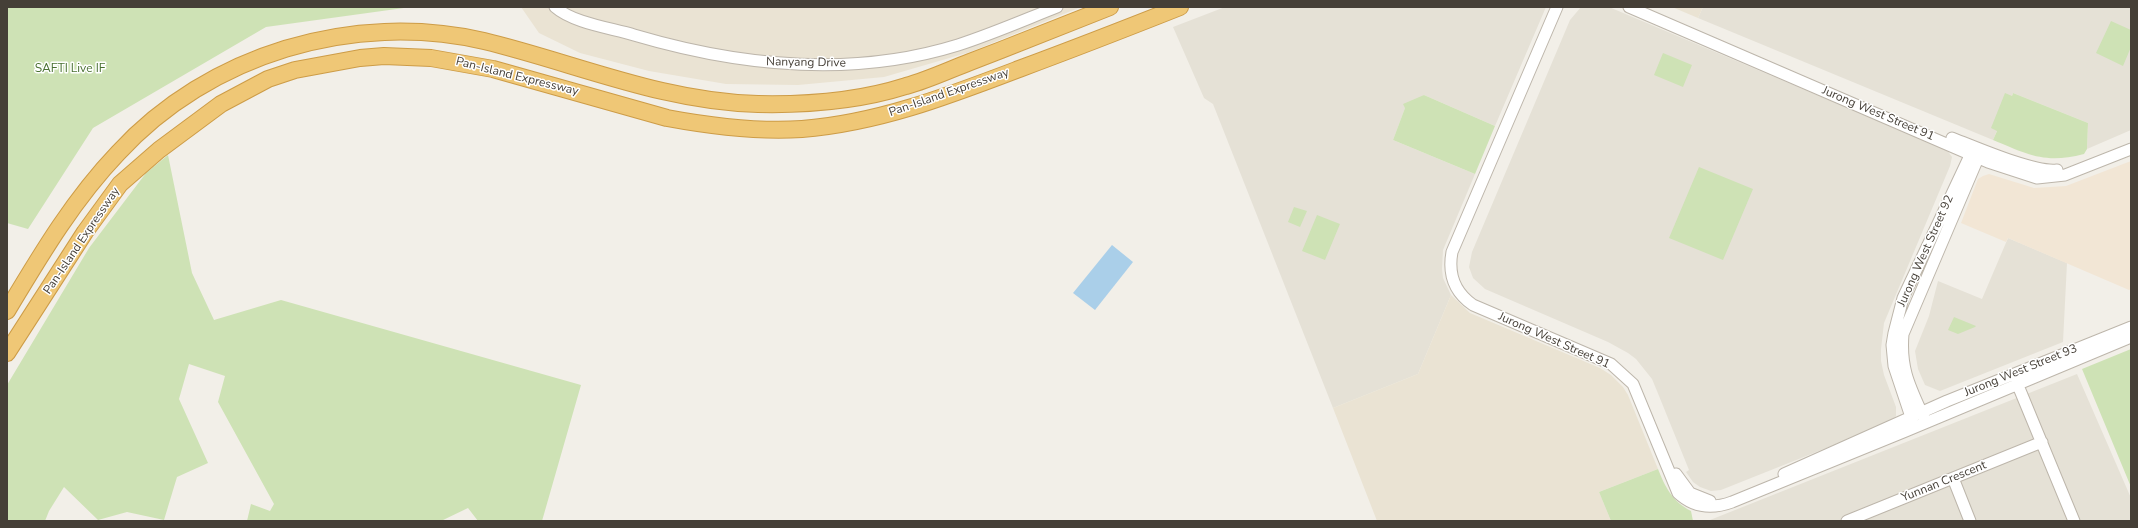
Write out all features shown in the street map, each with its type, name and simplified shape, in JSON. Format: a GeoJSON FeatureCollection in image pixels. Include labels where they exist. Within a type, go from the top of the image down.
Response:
{"type":"FeatureCollection","features":[{"type":"Feature","properties":{"kind":"highway","name":"Pan-Island Expressway"},"geometry":{"type":"LineString","coordinates":[[7,311],[76,202],[102,170],[144,127],[191,92],[220,75],[252,60],[298,45],[341,36],[378,32],[401,32],[461,37],[547,57],[674,94],[739,102],[790,104],[840,100],[905,87],[1110,7]]}},
{"type":"Feature","properties":{"kind":"highway","name":"Pan-Island Expressway"},"geometry":{"type":"LineString","coordinates":[[7,353],[85,232],[120,184],[160,150],[221,104],[268,79],[294,70],[360,58],[384,56],[431,58],[493,69],[667,118],[695,123],[739,127],[801,129],[871,119],[908,110],[1180,7]]}},
{"type":"Feature","properties":{"kind":"street","name":"Nanyang Drive"},"geometry":{"type":"LineString","coordinates":[[555,7],[570,16],[684,48],[757,62],[829,65],[899,58],[957,45],[1057,7]]}},
{"type":"Feature","properties":{"kind":"street","name":"Jurong West Street 91"},"geometry":{"type":"LineString","coordinates":[[1557,7],[1452,252],[1450,264],[1452,275],[1456,288],[1463,298],[1473,305],[1605,362],[1623,373],[1633,384],[1678,493],[1693,503],[1707,507],[1721,506],[1732,502],[1918,420]]}},
{"type":"Feature","properties":{"kind":"street","name":"Jurong West Street 91"},"geometry":{"type":"LineString","coordinates":[[1565,7],[1458,253],[1456,265],[1461,285],[1469,294],[1485,304],[1621,363],[1638,381],[1644,391],[1677,474],[1685,488],[1690,493],[1708,501],[1720,500],[1918,420]]}},
{"type":"Feature","properties":{"kind":"street","name":"Jurong West Street 91"},"geometry":{"type":"LineString","coordinates":[[1629,7],[1976,151],[2030,166],[2050,171],[2067,169],[2131,143]]}},
{"type":"Feature","properties":{"kind":"street","name":"Jurong West Street 91"},"geometry":{"type":"LineString","coordinates":[[1644,7],[2037,178],[2065,175],[2131,149]]}},
{"type":"Feature","properties":{"kind":"street","name":"Jurong West Street 92"},"geometry":{"type":"LineString","coordinates":[[1918,420],[1896,373],[1892,353],[1894,333],[1903,298],[1976,151]]}},
{"type":"Feature","properties":{"kind":"street","name":"Jurong West Street 92"},"geometry":{"type":"LineString","coordinates":[[1918,420],[1903,368],[1901,352],[1903,334],[1976,151]]}},
{"type":"Feature","properties":{"kind":"street"},"geometry":{"type":"LineString","coordinates":[[1903,298],[1916,303]]}},
{"type":"Feature","properties":{"kind":"street","name":"Jurong West Street 93"},"geometry":{"type":"LineString","coordinates":[[1918,420],[2131,327]]}},
{"type":"Feature","properties":{"kind":"street","name":"Jurong West Street 93"},"geometry":{"type":"LineString","coordinates":[[2017,378],[2131,337]]}},
{"type":"Feature","properties":{"kind":"street"},"geometry":{"type":"LineString","coordinates":[[2017,378],[2074,521]]}},
{"type":"Feature","properties":{"kind":"street","name":"Yunnan Crescent"},"geometry":{"type":"LineString","coordinates":[[1847,521],[1865,518],[1953,478],[2042,442]]}},
{"type":"Feature","properties":{"kind":"street"},"geometry":{"type":"LineString","coordinates":[[1953,478],[1970,521]]}},
{"type":"Feature","properties":{"kind":"shaded area"},"geometry":{"type":"Polygon","coordinates":[[[521,7],[1081,7],[970,52],[884,77],[798,85],[726,84],[649,71],[580,53],[539,33],[521,7]]]}},
{"type":"Feature","properties":{"kind":"shaded area"},"geometry":{"type":"Polygon","coordinates":[[[1225,7],[1546,7],[1495,126],[1424,95],[1405,108],[1393,140],[1475,174],[1443,250],[1443,278],[1451,295],[1418,374],[1333,408],[1213,104],[1204,98],[1173,27],[1225,7]]]}},
{"type":"Feature","properties":{"kind":"shaded area"},"geometry":{"type":"Polygon","coordinates":[[[1581,7],[1609,7],[1947,150],[1952,157],[1950,166],[1884,323],[1881,361],[1884,375],[1896,407],[1896,416],[1889,423],[1721,490],[1711,491],[1700,487],[1693,482],[1686,472],[1689,470],[1652,379],[1636,359],[1608,342],[1485,289],[1473,278],[1469,267],[1472,252],[1570,20],[1581,7]]]}},
{"type":"Feature","properties":{"kind":"shaded area"},"geometry":{"type":"Polygon","coordinates":[[[1672,7],[1703,7],[1698,18],[1672,7]]]}},
{"type":"Feature","properties":{"kind":"shaded area"},"geometry":{"type":"Polygon","coordinates":[[[1703,7],[2131,7],[2131,130],[2087,149],[2088,123],[2013,93],[1993,140],[1698,18],[1703,7]]]}},
{"type":"Feature","properties":{"kind":"shaded area"},"geometry":{"type":"Polygon","coordinates":[[[2131,161],[2131,289],[2129,290],[2008,238],[2006,242],[1961,223],[1978,179],[1983,176],[1989,174],[2034,188],[2066,186],[2131,161]]]}},
{"type":"Feature","properties":{"kind":"shaded area"},"geometry":{"type":"Polygon","coordinates":[[[2008,238],[2067,263],[2063,342],[1940,391],[1925,385],[1918,369],[1915,351],[1929,316],[1938,281],[1982,299],[2008,238]]]}},
{"type":"Feature","properties":{"kind":"shaded area"},"geometry":{"type":"Polygon","coordinates":[[[1451,295],[1470,313],[1600,368],[1611,375],[1623,387],[1628,395],[1658,469],[1599,492],[1611,521],[1377,521],[1333,408],[1418,374],[1451,295]]]}},
{"type":"Feature","properties":{"kind":"shaded area"},"geometry":{"type":"Polygon","coordinates":[[[2077,374],[2131,498],[2131,521],[1710,520],[2077,374]]]}},
{"type":"Feature","properties":{"kind":"green space","name":"SAFTI Live IF"},"geometry":{"type":"Polygon","coordinates":[[[7,7],[411,7],[266,27],[93,128],[28,229],[7,223],[7,7]]]}},
{"type":"Feature","properties":{"kind":"green space"},"geometry":{"type":"Polygon","coordinates":[[[2111,21],[2131,30],[2131,47],[2123,66],[2096,53],[2111,21]]]}},
{"type":"Feature","properties":{"kind":"green space"},"geometry":{"type":"Polygon","coordinates":[[[1663,53],[1692,65],[1683,87],[1654,75],[1663,53]]]}},
{"type":"Feature","properties":{"kind":"green space"},"geometry":{"type":"Polygon","coordinates":[[[2005,93],[2012,96],[2013,93],[2088,123],[2087,149],[2084,154],[2070,157],[2048,158],[2027,154],[1993,140],[1997,131],[1991,128],[2005,93]]]}},
{"type":"Feature","properties":{"kind":"green space"},"geometry":{"type":"Polygon","coordinates":[[[1424,95],[1495,126],[1475,174],[1393,140],[1405,108],[1403,104],[1424,95]]]}},
{"type":"Feature","properties":{"kind":"green space"},"geometry":{"type":"Polygon","coordinates":[[[168,155],[192,273],[214,320],[281,300],[581,385],[542,521],[478,521],[468,508],[441,521],[247,521],[251,504],[270,511],[274,504],[218,402],[225,376],[189,364],[179,399],[208,463],[177,477],[164,520],[127,512],[98,520],[64,487],[49,511],[45,521],[7,521],[7,385],[89,248],[146,173],[168,155]]]}},
{"type":"Feature","properties":{"kind":"green space"},"geometry":{"type":"Polygon","coordinates":[[[1699,167],[1753,189],[1723,260],[1669,238],[1699,167]]]}},
{"type":"Feature","properties":{"kind":"green space"},"geometry":{"type":"Polygon","coordinates":[[[1294,207],[1307,211],[1300,227],[1288,222],[1294,207]]]}},
{"type":"Feature","properties":{"kind":"green space"},"geometry":{"type":"Polygon","coordinates":[[[1317,215],[1340,224],[1325,260],[1302,251],[1317,215]]]}},
{"type":"Feature","properties":{"kind":"green space"},"geometry":{"type":"Polygon","coordinates":[[[1954,317],[1976,326],[1958,334],[1948,330],[1954,317]]]}},
{"type":"Feature","properties":{"kind":"green space"},"geometry":{"type":"Polygon","coordinates":[[[2131,349],[2131,487],[2082,369],[2131,349]]]}},
{"type":"Feature","properties":{"kind":"green space"},"geometry":{"type":"Polygon","coordinates":[[[1658,469],[1674,499],[1691,511],[1693,521],[1611,521],[1599,492],[1658,469]]]}},
{"type":"Feature","properties":{"kind":"water"},"geometry":{"type":"Polygon","coordinates":[[[1112,245],[1133,262],[1095,310],[1073,293],[1112,245]]]}}]}
